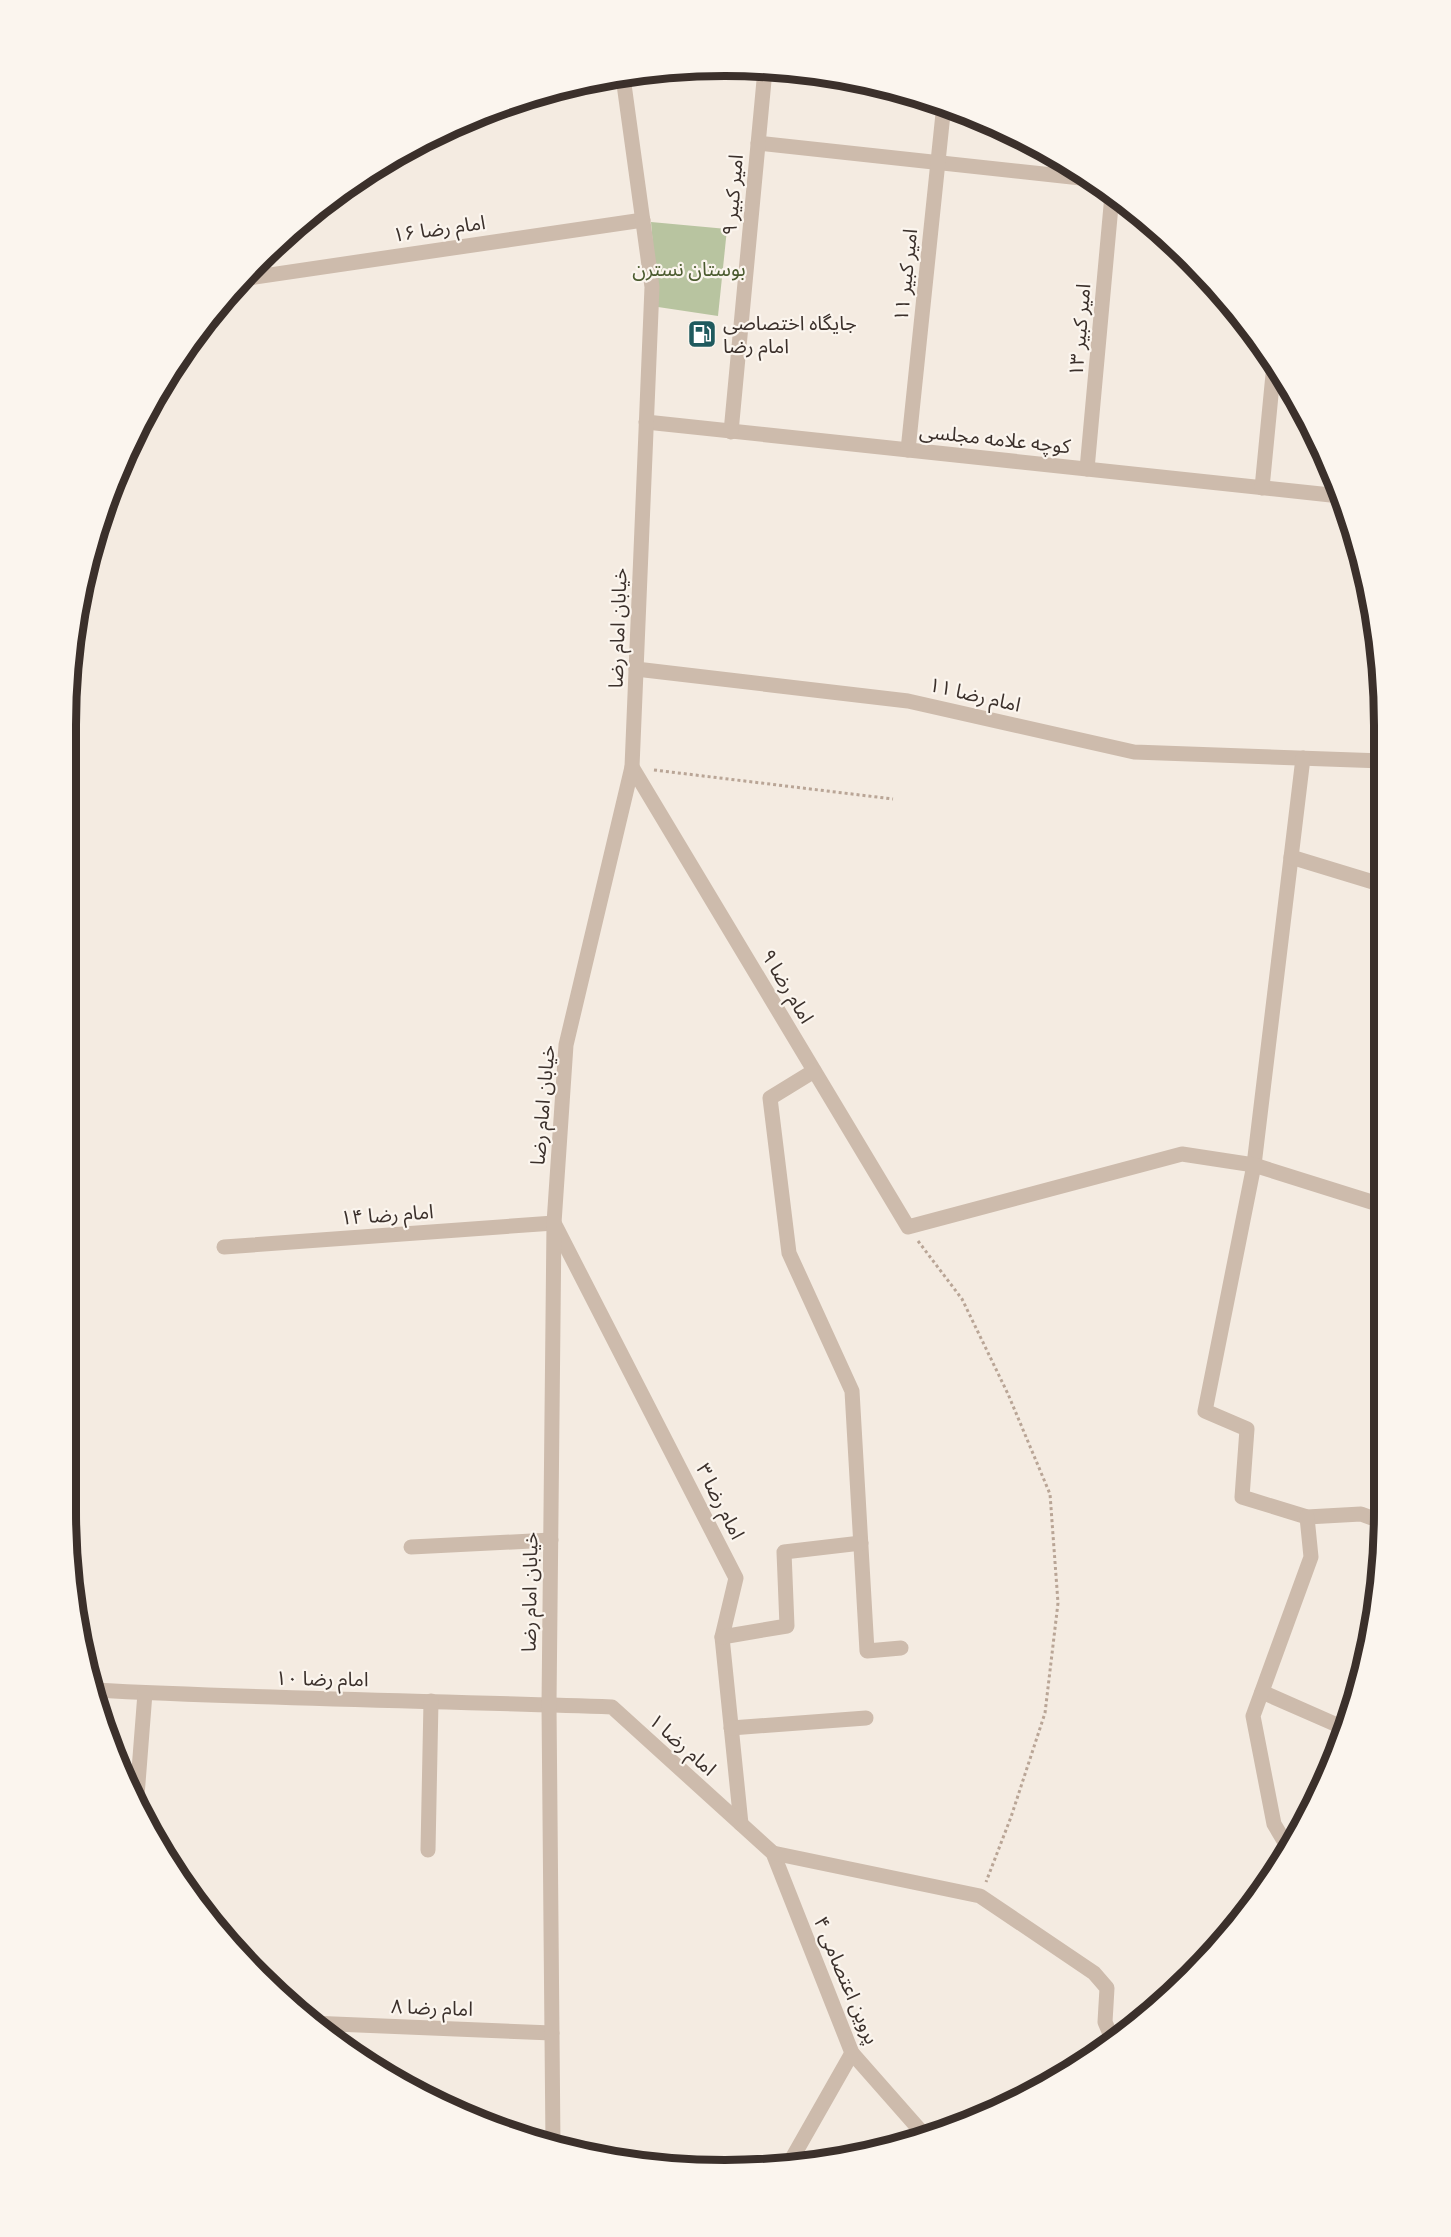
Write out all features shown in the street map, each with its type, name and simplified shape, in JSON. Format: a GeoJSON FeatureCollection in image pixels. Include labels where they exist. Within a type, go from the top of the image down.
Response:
{"type":"FeatureCollection","features":[{"type":"Feature","properties":{"kind":"street","name":"امیر کبیر ۹"},"geometry":{"type":"LineString","coordinates":[[731,432],[764,78]]}},
{"type":"Feature","properties":{"kind":"street","name":"خیابان امام رضا"},"geometry":{"type":"LineString","coordinates":[[552,2136],[549,1705],[554,1223],[566,1045],[632,767],[652,286],[624,85]]}},
{"type":"Feature","properties":{"kind":"street","name":"امیر کبیر ۱۱"},"geometry":{"type":"LineString","coordinates":[[908,450],[943,114]]}},
{"type":"Feature","properties":{"kind":"street"},"geometry":{"type":"LineString","coordinates":[[758,143],[1074,178]]}},
{"type":"Feature","properties":{"kind":"street","name":"امیر کبیر ۱۳"},"geometry":{"type":"LineString","coordinates":[[1087,469],[1111,204]]}},
{"type":"Feature","properties":{"kind":"street","name":"امام رضا ۱۶"},"geometry":{"type":"LineString","coordinates":[[258,277],[642,220]]}},
{"type":"Feature","properties":{"kind":"street"},"geometry":{"type":"LineString","coordinates":[[1262,488],[1273,377]]}},
{"type":"Feature","properties":{"kind":"street","name":"کوچه علامه مجلسی"},"geometry":{"type":"LineString","coordinates":[[646,422],[1332,495]]}},
{"type":"Feature","properties":{"kind":"street","name":"امام رضا ۱۱"},"geometry":{"type":"LineString","coordinates":[[636,669],[908,700],[1134,752],[1374,761]]}},
{"type":"Feature","properties":{"kind":"street"},"geometry":{"type":"LineString","coordinates":[[1303,758],[1254,1165],[1205,1411],[1247,1429],[1242,1497],[1307,1517],[1361,1515],[1374,1519]]}},
{"type":"Feature","properties":{"kind":"street","name":"امام رضا ۹"},"geometry":{"type":"LineString","coordinates":[[632,767],[908,1227]]}},
{"type":"Feature","properties":{"kind":"street"},"geometry":{"type":"LineString","coordinates":[[1291,857],[1374,882]]}},
{"type":"Feature","properties":{"kind":"street"},"geometry":{"type":"LineString","coordinates":[[814,1071],[770,1098],[789,1253],[852,1391],[867,1651],[901,1648]]}},
{"type":"Feature","properties":{"kind":"street"},"geometry":{"type":"LineString","coordinates":[[908,1227],[1182,1154],[1254,1165],[1374,1203]]}},
{"type":"Feature","properties":{"kind":"street","name":"امام رضا ۱۴"},"geometry":{"type":"LineString","coordinates":[[224,1247],[554,1223]]}},
{"type":"Feature","properties":{"kind":"street","name":"امام رضا ۳"},"geometry":{"type":"LineString","coordinates":[[554,1223],[736,1578],[722,1637],[741,1824]]}},
{"type":"Feature","properties":{"kind":"street"},"geometry":{"type":"LineString","coordinates":[[1284,1842],[1274,1824],[1253,1716],[1311,1557],[1307,1517]]}},
{"type":"Feature","properties":{"kind":"street"},"geometry":{"type":"LineString","coordinates":[[411,1547],[551,1540]]}},
{"type":"Feature","properties":{"kind":"street"},"geometry":{"type":"LineString","coordinates":[[722,1637],[787,1626],[784,1552],[861,1543]]}},
{"type":"Feature","properties":{"kind":"street","name":"امام رضا ۱۰"},"geometry":{"type":"LineString","coordinates":[[102,1691],[288,1699],[549,1705]]}},
{"type":"Feature","properties":{"kind":"street"},"geometry":{"type":"LineString","coordinates":[[1262,1692],[1338,1725]]}},
{"type":"Feature","properties":{"kind":"street"},"geometry":{"type":"LineString","coordinates":[[138,1787],[145,1693]]}},
{"type":"Feature","properties":{"kind":"street"},"geometry":{"type":"LineString","coordinates":[[428,1850],[431,1701]]}},
{"type":"Feature","properties":{"kind":"street","name":"امام رضا ۱"},"geometry":{"type":"LineString","coordinates":[[549,1705],[612,1707],[773,1853]]}},
{"type":"Feature","properties":{"kind":"street"},"geometry":{"type":"LineString","coordinates":[[731,1728],[866,1718]]}},
{"type":"Feature","properties":{"kind":"street"},"geometry":{"type":"LineString","coordinates":[[773,1853],[980,1896],[1094,1973],[1107,1988],[1105,2022],[1110,2034]]}},
{"type":"Feature","properties":{"kind":"street","name":"پروین اعتصامی ۴"},"geometry":{"type":"LineString","coordinates":[[773,1853],[852,2054],[920,2130]]}},
{"type":"Feature","properties":{"kind":"street","name":"امام رضا ۸"},"geometry":{"type":"LineString","coordinates":[[327,2024],[552,2033]]}},
{"type":"Feature","properties":{"kind":"street"},"geometry":{"type":"LineString","coordinates":[[793,2157],[852,2054]]}},
{"type":"Feature","properties":{"kind":"path"},"geometry":{"type":"LineString","coordinates":[[632,767],[893,799]]}},
{"type":"Feature","properties":{"kind":"path"},"geometry":{"type":"LineString","coordinates":[[908,1227],[962,1299],[1008,1394],[1050,1494],[1058,1604],[1045,1713],[1011,1817],[980,1896]]}},
{"type":"Feature","properties":{"kind":"green space","name":"بوستان نسترن"},"geometry":{"type":"Polygon","coordinates":[[[651,222],[727,229],[718,316],[658,307],[651,222]]]}},
{"type":"Feature","properties":{"kind":"place","name":"جایگاه اختصاصی امام رضا"},"geometry":{"type":"Point","coordinates":[702,334]}}]}
